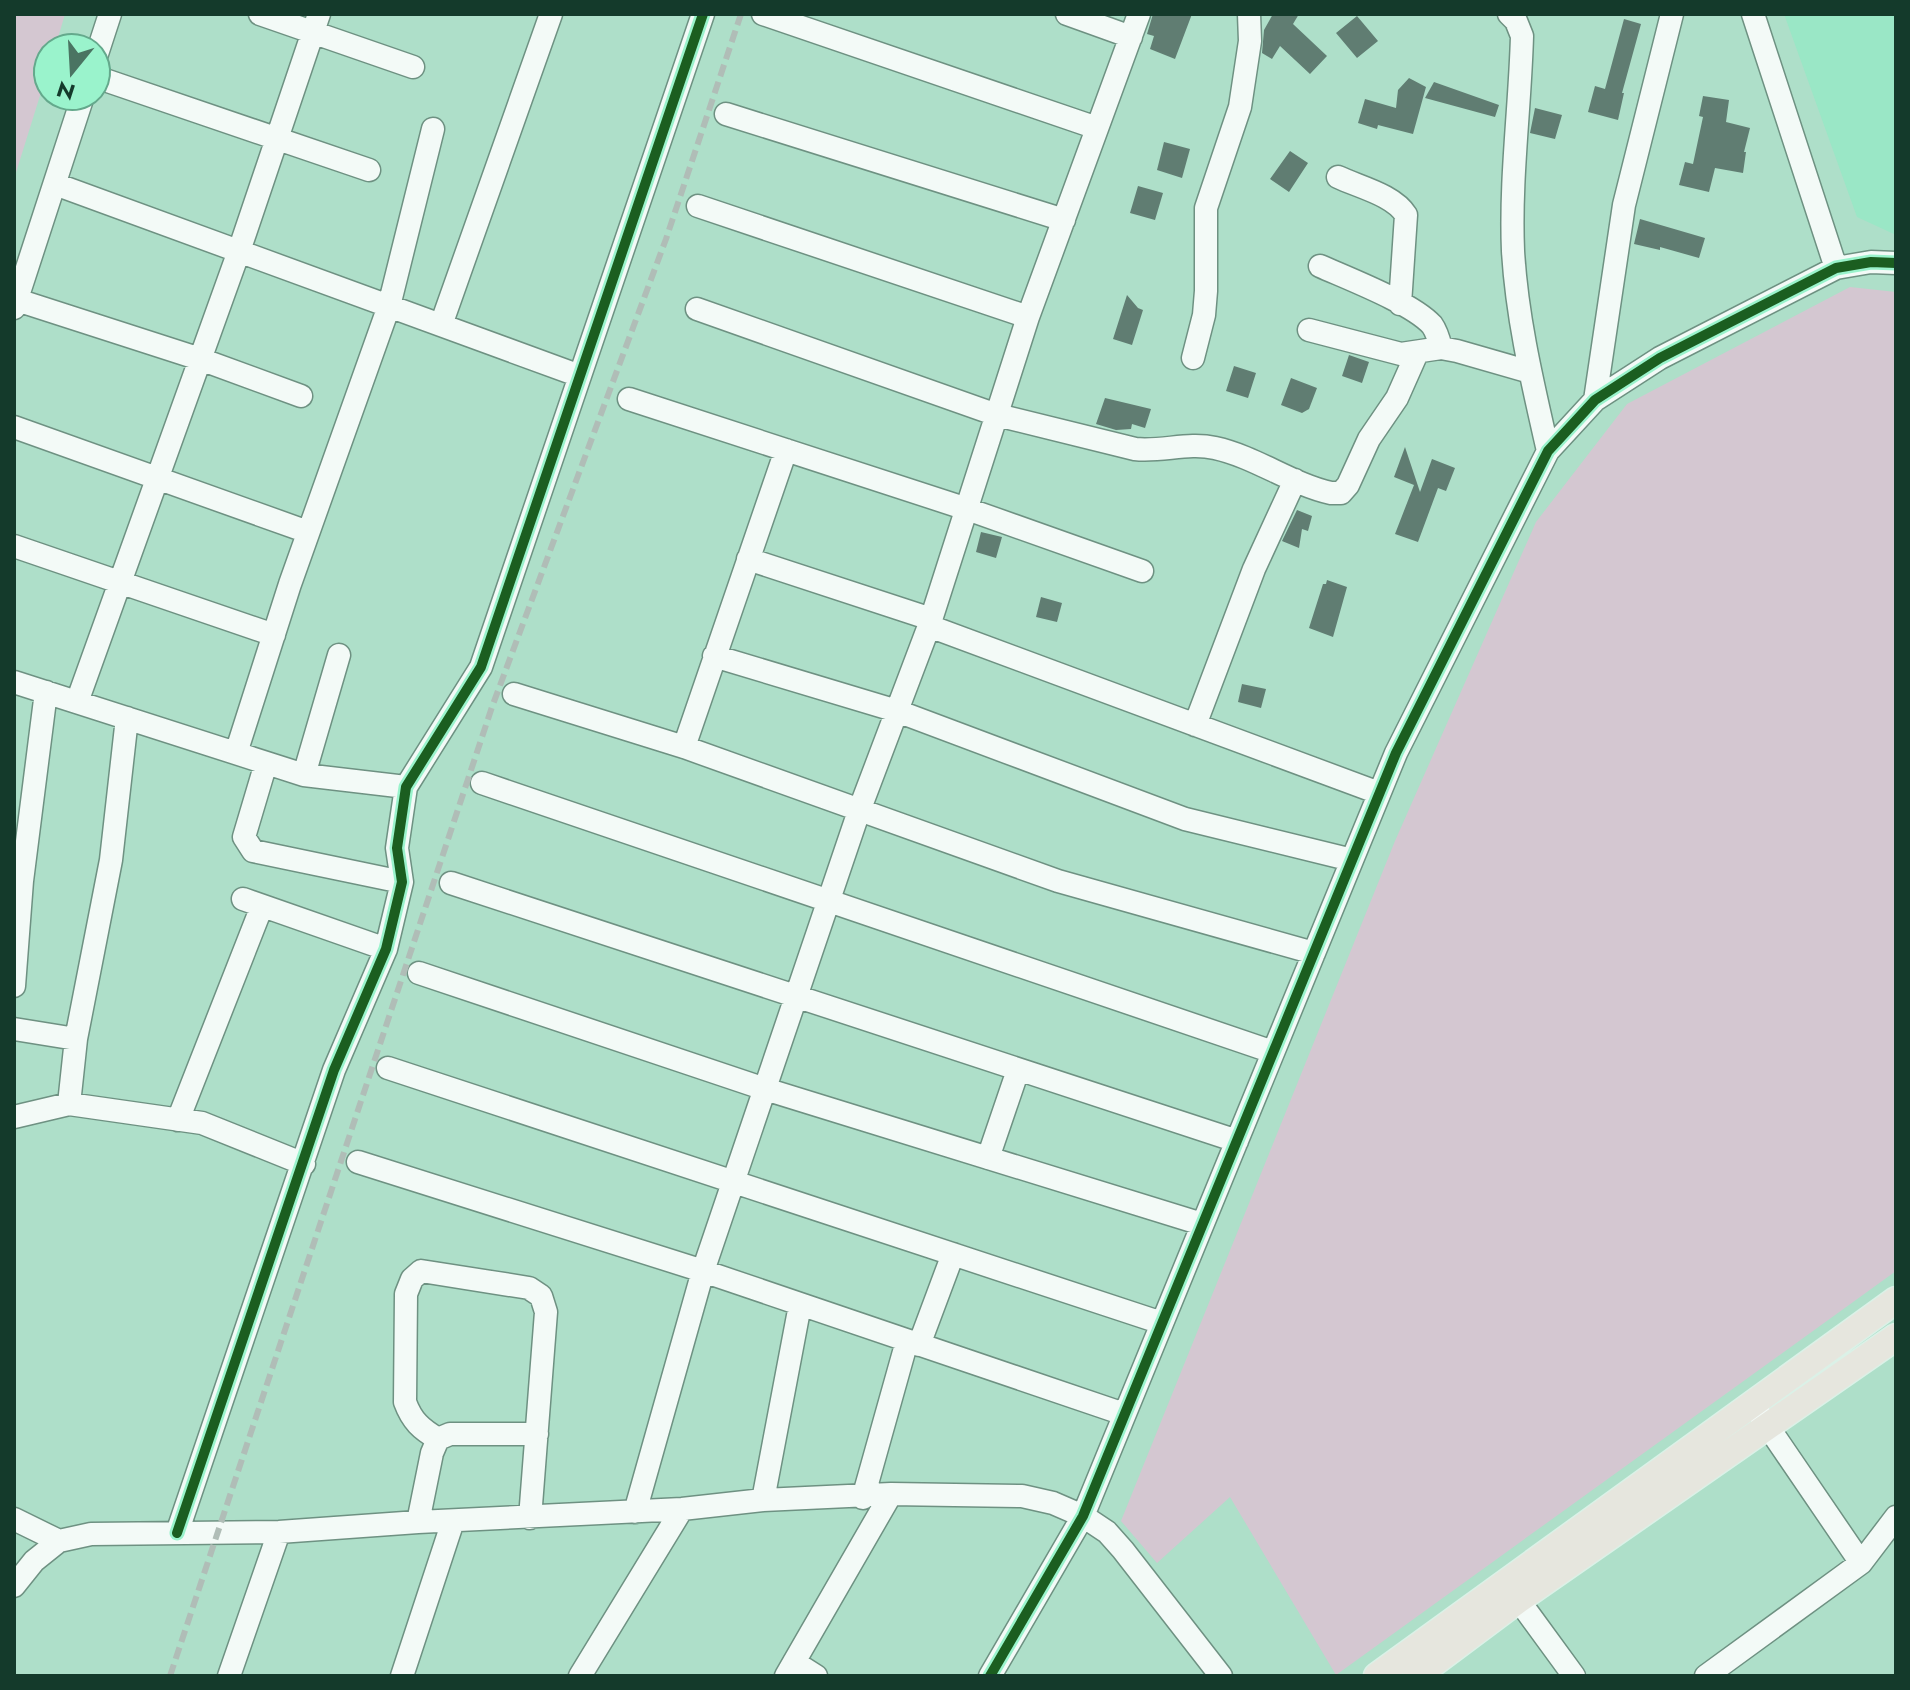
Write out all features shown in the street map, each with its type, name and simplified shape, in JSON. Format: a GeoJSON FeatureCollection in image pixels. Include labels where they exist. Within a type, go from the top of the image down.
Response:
{"type":"FeatureCollection","features":[{"type":"Feature","properties":{"kind":"main road"},"geometry":{"type":"LineString","coordinates":[[1377,1676],[1511,1591],[1761,1415],[1896,1336],[1888,1306],[1761,1415]]}},
{"type":"Feature","properties":{"kind":"main road"},"geometry":{"type":"LineString","coordinates":[[1416,1676],[1511,1591]]}},
{"type":"Feature","properties":{"kind":"street"},"geometry":{"type":"LineString","coordinates":[[260,14],[316,23],[413,67]]}},
{"type":"Feature","properties":{"kind":"street"},"geometry":{"type":"LineString","coordinates":[[441,325],[551,14]]}},
{"type":"Feature","properties":{"kind":"street"},"geometry":{"type":"LineString","coordinates":[[177,1533],[334,1070],[386,949],[402,882],[397,848],[406,787],[481,667],[703,14]]}},
{"type":"Feature","properties":{"kind":"street"},"geometry":{"type":"LineString","coordinates":[[763,14],[1097,128]]}},
{"type":"Feature","properties":{"kind":"street"},"geometry":{"type":"LineString","coordinates":[[1067,14],[1131,37]]}},
{"type":"Feature","properties":{"kind":"street"},"geometry":{"type":"LineString","coordinates":[[635,1512],[703,1271],[859,811],[930,622],[1028,317],[1139,14]]}},
{"type":"Feature","properties":{"kind":"street"},"geometry":{"type":"LineString","coordinates":[[1193,358],[1205,303],[1208,264],[1206,208],[1240,107],[1248,63],[1249,14]]}},
{"type":"Feature","properties":{"kind":"street"},"geometry":{"type":"LineString","coordinates":[[1509,14],[1516,21],[1522,36],[1515,136],[1513,251],[1518,306],[1548,451]]}},
{"type":"Feature","properties":{"kind":"street"},"geometry":{"type":"LineString","coordinates":[[1595,400],[1624,205],[1672,14]]}},
{"type":"Feature","properties":{"kind":"street"},"geometry":{"type":"LineString","coordinates":[[1753,14],[1836,268]]}},
{"type":"Feature","properties":{"kind":"street"},"geometry":{"type":"LineString","coordinates":[[77,702],[239,251],[316,23]]}},
{"type":"Feature","properties":{"kind":"street"},"geometry":{"type":"LineString","coordinates":[[112,82],[369,170]]}},
{"type":"Feature","properties":{"kind":"street"},"geometry":{"type":"LineString","coordinates":[[78,112],[15,304],[200,359],[301,396]]}},
{"type":"Feature","properties":{"kind":"street"},"geometry":{"type":"LineString","coordinates":[[726,114],[1064,220]]}},
{"type":"Feature","properties":{"kind":"street"},"geometry":{"type":"LineString","coordinates":[[236,753],[308,532],[389,306],[433,129]]}},
{"type":"Feature","properties":{"kind":"street"},"geometry":{"type":"LineString","coordinates":[[1338,177],[1391,201],[1401,207],[1406,215],[1400,304]]}},
{"type":"Feature","properties":{"kind":"street"},"geometry":{"type":"LineString","coordinates":[[55,184],[580,376]]}},
{"type":"Feature","properties":{"kind":"street"},"geometry":{"type":"LineString","coordinates":[[698,206],[1028,317]]}},
{"type":"Feature","properties":{"kind":"street"},"geometry":{"type":"LineString","coordinates":[[990,1676],[1083,1516],[1396,753],[1548,451],[1595,400],[1660,358],[1836,268],[1871,262],[1896,263]]}},
{"type":"Feature","properties":{"kind":"street"},"geometry":{"type":"LineString","coordinates":[[1320,266],[1400,304],[1429,322],[1441,348]]}},
{"type":"Feature","properties":{"kind":"street"},"geometry":{"type":"LineString","coordinates":[[697,309],[997,415],[1135,449],[1153,451],[1192,445],[1216,448],[1320,491],[1341,493],[1348,485],[1369,439],[1397,398],[1417,353]]}},
{"type":"Feature","properties":{"kind":"street"},"geometry":{"type":"LineString","coordinates":[[1309,330],[1401,354],[1441,348],[1530,372]]}},
{"type":"Feature","properties":{"kind":"street"},"geometry":{"type":"LineString","coordinates":[[629,399],[967,509],[1142,571]]}},
{"type":"Feature","properties":{"kind":"street"},"geometry":{"type":"LineString","coordinates":[[14,427],[308,532]]}},
{"type":"Feature","properties":{"kind":"street"},"geometry":{"type":"LineString","coordinates":[[684,747],[786,450]]}},
{"type":"Feature","properties":{"kind":"street"},"geometry":{"type":"LineString","coordinates":[[1195,725],[1249,579],[1295,480]]}},
{"type":"Feature","properties":{"kind":"street"},"geometry":{"type":"LineString","coordinates":[[14,546],[274,635]]}},
{"type":"Feature","properties":{"kind":"street"},"geometry":{"type":"LineString","coordinates":[[748,559],[930,622],[1379,793]]}},
{"type":"Feature","properties":{"kind":"street"},"geometry":{"type":"LineString","coordinates":[[304,775],[339,655]]}},
{"type":"Feature","properties":{"kind":"street"},"geometry":{"type":"LineString","coordinates":[[714,656],[897,711],[1185,819],[1352,860]]}},
{"type":"Feature","properties":{"kind":"street"},"geometry":{"type":"LineString","coordinates":[[14,682],[304,775],[406,787]]}},
{"type":"Feature","properties":{"kind":"street"},"geometry":{"type":"LineString","coordinates":[[14,986],[22,881],[46,692]]}},
{"type":"Feature","properties":{"kind":"street"},"geometry":{"type":"LineString","coordinates":[[514,694],[684,747],[1058,881],[1314,953]]}},
{"type":"Feature","properties":{"kind":"street"},"geometry":{"type":"LineString","coordinates":[[69,1104],[76,1039],[111,860],[127,718]]}},
{"type":"Feature","properties":{"kind":"street"},"geometry":{"type":"LineString","coordinates":[[266,763],[244,837],[253,851],[402,882]]}},
{"type":"Feature","properties":{"kind":"street"},"geometry":{"type":"LineString","coordinates":[[482,783],[1273,1052]]}},
{"type":"Feature","properties":{"kind":"street"},"geometry":{"type":"LineString","coordinates":[[451,883],[1237,1141]]}},
{"type":"Feature","properties":{"kind":"street"},"geometry":{"type":"LineString","coordinates":[[178,1120],[253,903],[386,949]]}},
{"type":"Feature","properties":{"kind":"street"},"geometry":{"type":"LineString","coordinates":[[419,973],[765,1089],[1202,1224]]}},
{"type":"Feature","properties":{"kind":"street"},"geometry":{"type":"LineString","coordinates":[[14,1029],[76,1039]]}},
{"type":"Feature","properties":{"kind":"street"},"geometry":{"type":"LineString","coordinates":[[388,1068],[1162,1323]]}},
{"type":"Feature","properties":{"kind":"street"},"geometry":{"type":"LineString","coordinates":[[988,1158],[1018,1070]]}},
{"type":"Feature","properties":{"kind":"street"},"geometry":{"type":"LineString","coordinates":[[14,1117],[69,1104],[202,1123],[304,1164]]}},
{"type":"Feature","properties":{"kind":"street"},"geometry":{"type":"LineString","coordinates":[[358,1162],[703,1271],[1124,1414]]}},
{"type":"Feature","properties":{"kind":"street"},"geometry":{"type":"LineString","coordinates":[[863,1498],[913,1343],[953,1254]]}},
{"type":"Feature","properties":{"kind":"street"},"geometry":{"type":"LineString","coordinates":[[438,1439],[418,1427],[405,1402],[406,1294],[412,1279],[421,1271],[529,1288],[541,1296],[546,1312],[530,1518]]}},
{"type":"Feature","properties":{"kind":"street"},"geometry":{"type":"LineString","coordinates":[[763,1500],[800,1305]]}},
{"type":"Feature","properties":{"kind":"street"},"geometry":{"type":"LineString","coordinates":[[1761,1415],[1861,1563]]}},
{"type":"Feature","properties":{"kind":"street"},"geometry":{"type":"LineString","coordinates":[[418,1522],[432,1453],[438,1439],[450,1434],[537,1434]]}},
{"type":"Feature","properties":{"kind":"street"},"geometry":{"type":"LineString","coordinates":[[816,1676],[790,1669],[891,1494]]}},
{"type":"Feature","properties":{"kind":"street"},"geometry":{"type":"LineString","coordinates":[[14,1586],[34,1561],[59,1541],[91,1534],[279,1532],[891,1494],[1022,1496],[1053,1503],[1083,1516],[1107,1532],[1221,1676]]}},
{"type":"Feature","properties":{"kind":"street"},"geometry":{"type":"LineString","coordinates":[[580,1676],[682,1509]]}},
{"type":"Feature","properties":{"kind":"street"},"geometry":{"type":"LineString","coordinates":[[1706,1676],[1861,1563],[1896,1517]]}},
{"type":"Feature","properties":{"kind":"street"},"geometry":{"type":"LineString","coordinates":[[14,1519],[59,1541]]}},
{"type":"Feature","properties":{"kind":"street"},"geometry":{"type":"LineString","coordinates":[[402,1676],[453,1521]]}},
{"type":"Feature","properties":{"kind":"street"},"geometry":{"type":"LineString","coordinates":[[229,1676],[279,1532]]}},
{"type":"Feature","properties":{"kind":"street"},"geometry":{"type":"LineString","coordinates":[[1511,1591],[1574,1676]]}},
{"type":"Feature","properties":{"kind":"shaded area"},"geometry":{"type":"Polygon","coordinates":[[[14,14],[65,14],[60,32],[32,32],[32,112],[35,112],[14,179],[14,14]]]}},
{"type":"Feature","properties":{"kind":"shaded area"},"geometry":{"type":"Polygon","coordinates":[[[1784,14],[1896,14],[1896,235],[1857,217],[1784,14]]]}},
{"type":"Feature","properties":{"kind":"shaded area"},"geometry":{"type":"Polygon","coordinates":[[[1850,287],[1896,292],[1896,1271],[1336,1675],[1230,1497],[1157,1563],[1121,1521],[1395,841],[1536,522],[1627,404],[1850,287]]]}},
{"type":"Feature","properties":{"kind":"building"},"geometry":{"type":"Polygon","coordinates":[[[1153,14],[1192,14],[1175,59],[1150,49],[1154,36],[1147,34],[1153,14]]]}},
{"type":"Feature","properties":{"kind":"building"},"geometry":{"type":"Polygon","coordinates":[[[1273,14],[1299,14],[1293,24],[1327,56],[1310,74],[1280,46],[1272,59],[1262,53],[1264,30],[1273,14]]]}},
{"type":"Feature","properties":{"kind":"building"},"geometry":{"type":"Polygon","coordinates":[[[1357,16],[1378,41],[1357,58],[1336,33],[1357,16]]]}},
{"type":"Feature","properties":{"kind":"building"},"geometry":{"type":"Polygon","coordinates":[[[1624,19],[1641,24],[1622,93],[1618,120],[1588,112],[1595,86],[1605,89],[1624,19]]]}},
{"type":"Feature","properties":{"kind":"building"},"geometry":{"type":"Polygon","coordinates":[[[1409,78],[1426,87],[1413,134],[1358,123],[1365,99],[1396,108],[1398,90],[1409,78]]]}},
{"type":"Feature","properties":{"kind":"building"},"geometry":{"type":"Polygon","coordinates":[[[1434,82],[1499,105],[1495,117],[1425,98],[1434,82]]]}},
{"type":"Feature","properties":{"kind":"building"},"geometry":{"type":"Polygon","coordinates":[[[1703,96],[1729,100],[1726,122],[1750,128],[1743,173],[1715,168],[1709,192],[1679,185],[1685,162],[1693,164],[1703,117],[1699,116],[1703,96]]]}},
{"type":"Feature","properties":{"kind":"building"},"geometry":{"type":"Polygon","coordinates":[[[1535,108],[1562,115],[1555,139],[1530,133],[1535,108]]]}},
{"type":"Feature","properties":{"kind":"building"},"geometry":{"type":"Polygon","coordinates":[[[1164,142],[1190,149],[1182,178],[1157,170],[1164,142]]]}},
{"type":"Feature","properties":{"kind":"building"},"geometry":{"type":"Polygon","coordinates":[[[1290,151],[1308,163],[1289,192],[1270,179],[1290,151]]]}},
{"type":"Feature","properties":{"kind":"building"},"geometry":{"type":"Polygon","coordinates":[[[1138,186],[1163,193],[1155,220],[1130,213],[1138,186]]]}},
{"type":"Feature","properties":{"kind":"building"},"geometry":{"type":"Polygon","coordinates":[[[1640,219],[1705,238],[1699,258],[1660,247],[1660,250],[1634,244],[1640,219]]]}},
{"type":"Feature","properties":{"kind":"building"},"geometry":{"type":"Polygon","coordinates":[[[1127,295],[1143,310],[1132,345],[1113,339],[1127,295]]]}},
{"type":"Feature","properties":{"kind":"building"},"geometry":{"type":"Polygon","coordinates":[[[1349,355],[1369,362],[1362,383],[1342,376],[1349,355]]]}},
{"type":"Feature","properties":{"kind":"building"},"geometry":{"type":"Polygon","coordinates":[[[1234,366],[1256,373],[1248,398],[1226,391],[1234,366]]]}},
{"type":"Feature","properties":{"kind":"building"},"geometry":{"type":"Polygon","coordinates":[[[1291,378],[1317,388],[1309,409],[1302,413],[1281,405],[1291,378]]]}},
{"type":"Feature","properties":{"kind":"building"},"geometry":{"type":"Polygon","coordinates":[[[1105,398],[1151,409],[1145,428],[1132,424],[1131,429],[1116,430],[1096,424],[1105,398]]]}},
{"type":"Feature","properties":{"kind":"building"},"geometry":{"type":"Polygon","coordinates":[[[1405,447],[1420,492],[1432,459],[1455,468],[1446,491],[1438,488],[1418,542],[1395,534],[1414,485],[1394,477],[1405,447]]]}},
{"type":"Feature","properties":{"kind":"building"},"geometry":{"type":"Polygon","coordinates":[[[1297,510],[1312,516],[1308,531],[1302,529],[1299,548],[1282,541],[1297,510]]]}},
{"type":"Feature","properties":{"kind":"building"},"geometry":{"type":"Polygon","coordinates":[[[981,532],[1002,537],[996,558],[976,552],[981,532]]]}},
{"type":"Feature","properties":{"kind":"building"},"geometry":{"type":"Polygon","coordinates":[[[1327,580],[1347,587],[1333,637],[1309,628],[1327,580]]]}},
{"type":"Feature","properties":{"kind":"building"},"geometry":{"type":"Polygon","coordinates":[[[1041,597],[1062,603],[1057,622],[1036,617],[1041,597]]]}},
{"type":"Feature","properties":{"kind":"building"},"geometry":{"type":"Polygon","coordinates":[[[1242,684],[1266,689],[1261,708],[1238,702],[1242,684]]]}},
{"type":"Feature","properties":{"kind":"railway"},"geometry":{"type":"LineString","coordinates":[[170,1676],[492,707],[666,239],[741,14]]}},
{"type":"Feature","properties":{"kind":"cycle path"},"geometry":{"type":"LineString","coordinates":[[177,1533],[334,1070],[386,949],[402,882],[397,848],[406,787],[481,667],[703,14]]}},
{"type":"Feature","properties":{"kind":"cycle path"},"geometry":{"type":"LineString","coordinates":[[990,1676],[1083,1516],[1396,753],[1548,451],[1595,400],[1660,358],[1836,268],[1871,262],[1896,263]]}}]}
